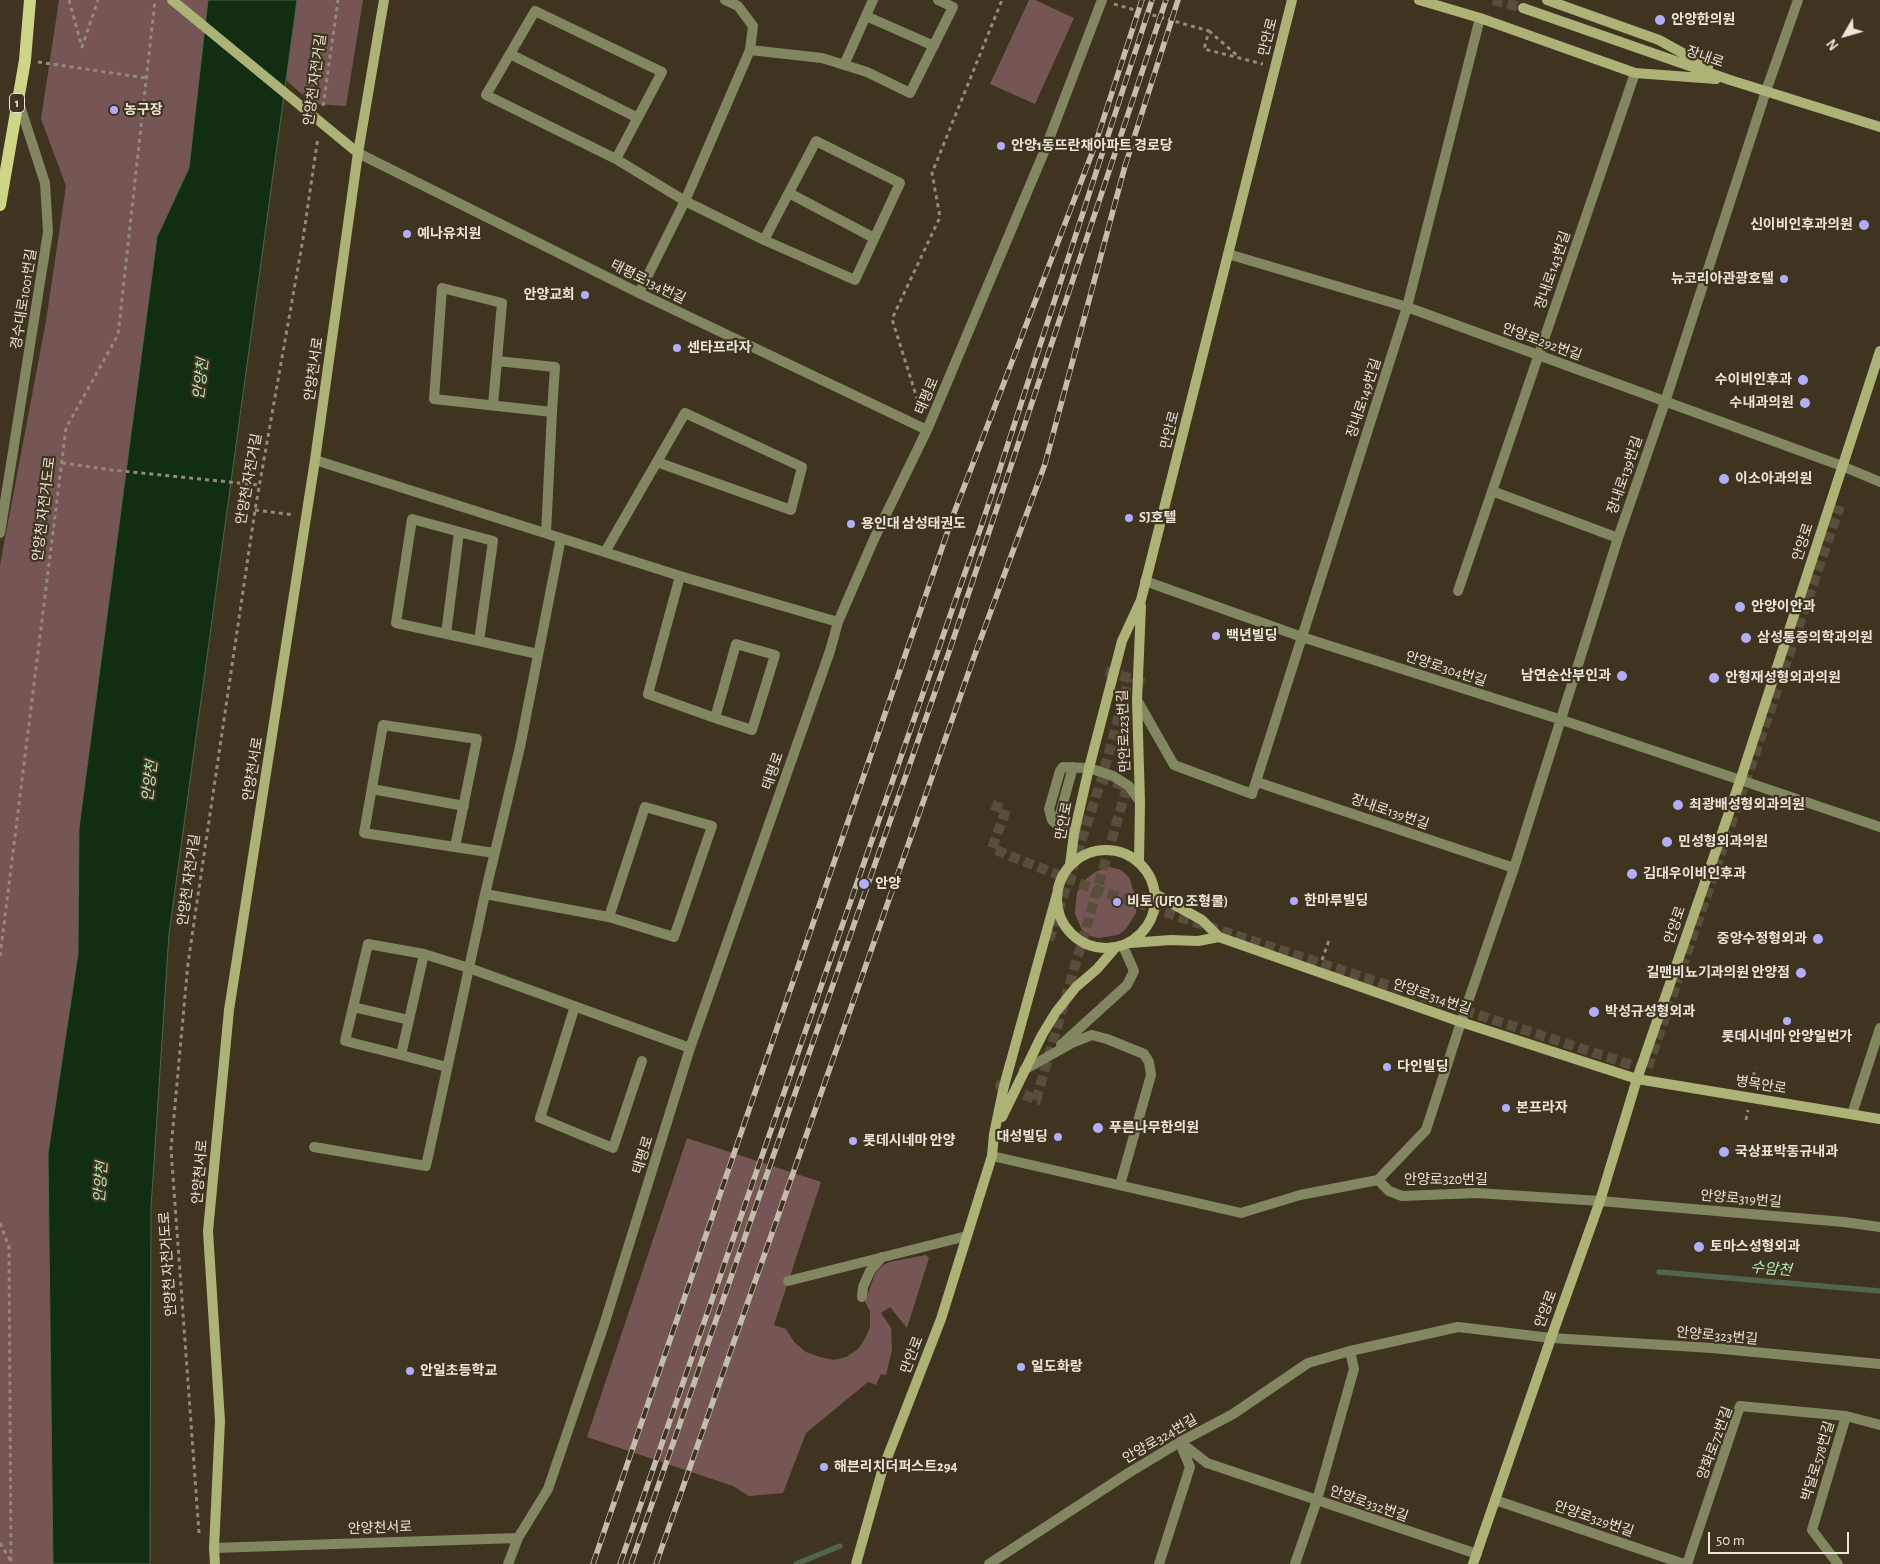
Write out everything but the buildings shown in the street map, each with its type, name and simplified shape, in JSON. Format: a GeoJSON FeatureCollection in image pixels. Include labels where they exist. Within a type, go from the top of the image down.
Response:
{"type":"FeatureCollection","features":[{"type":"Feature","properties":{"kind":"main road","name":"1"},"geometry":{"type":"LineString","coordinates":[[0,205],[25,60],[30,0]]}},
{"type":"Feature","properties":{"kind":"street"},"geometry":{"type":"LineString","coordinates":[[172,0],[358,153]]}},
{"type":"Feature","properties":{"kind":"street","name":"안양천서로"},"geometry":{"type":"LineString","coordinates":[[215,1564],[214,1548],[220,1421],[208,1231],[229,1010],[315,460],[358,153],[384,0]]}},
{"type":"Feature","properties":{"kind":"street"},"geometry":{"type":"LineString","coordinates":[[639,293],[685,202],[750,50],[753,26],[738,6],[725,0]]}},
{"type":"Feature","properties":{"kind":"street"},"geometry":{"type":"LineString","coordinates":[[844,65],[873,0]]}},
{"type":"Feature","properties":{"kind":"street"},"geometry":{"type":"LineString","coordinates":[[750,50],[822,58],[868,72],[910,93],[953,7],[938,0]]}},
{"type":"Feature","properties":{"kind":"street","name":"만안로"},"geometry":{"type":"LineString","coordinates":[[1070,864],[1074,834],[1089,768],[1122,641],[1141,600],[1292,0]]}},
{"type":"Feature","properties":{"kind":"street"},"geometry":{"type":"LineString","coordinates":[[1419,0],[1480,18],[1635,73],[1730,80]]}},
{"type":"Feature","properties":{"kind":"street"},"geometry":{"type":"LineString","coordinates":[[1547,0],[1659,40],[1730,80]]}},
{"type":"Feature","properties":{"kind":"street","name":"장내로139번길"},"geometry":{"type":"LineString","coordinates":[[1378,1180],[1426,1130],[1562,720],[1618,538],[1798,0]]}},
{"type":"Feature","properties":{"kind":"street","name":"태평로"},"geometry":{"type":"LineString","coordinates":[[508,1564],[518,1538],[548,1489],[604,1325],[690,1048],[830,651],[838,622],[874,539],[927,430],[1044,152],[1105,1]]}},
{"type":"Feature","properties":{"kind":"street","name":"장내로"},"geometry":{"type":"LineString","coordinates":[[1523,8],[1730,80],[1880,127]]}},
{"type":"Feature","properties":{"kind":"street"},"geometry":{"type":"LineString","coordinates":[[616,159],[662,72],[535,11],[486,95],[616,159],[685,202],[764,240],[855,280],[900,183],[816,141],[764,240]]}},
{"type":"Feature","properties":{"kind":"street"},"geometry":{"type":"LineString","coordinates":[[866,16],[934,46]]}},
{"type":"Feature","properties":{"kind":"street","name":"장내로149번길"},"geometry":{"type":"LineString","coordinates":[[1137,700],[1174,765],[1252,794],[1407,307],[1480,18]]}},
{"type":"Feature","properties":{"kind":"street"},"geometry":{"type":"LineString","coordinates":[[510,54],[638,118]]}},
{"type":"Feature","properties":{"kind":"street","name":"장내로143번길"},"geometry":{"type":"LineString","coordinates":[[1458,591],[1635,73]]}},
{"type":"Feature","properties":{"kind":"street","name":"경수대로1001번길"},"geometry":{"type":"LineString","coordinates":[[0,534],[48,232],[44,183],[18,100]]}},
{"type":"Feature","properties":{"kind":"street","name":"태평로134번길"},"geometry":{"type":"LineString","coordinates":[[358,153],[639,293],[927,430]]}},
{"type":"Feature","properties":{"kind":"street"},"geometry":{"type":"LineString","coordinates":[[789,192],[874,238]]}},
{"type":"Feature","properties":{"kind":"street","name":"안양로292번길"},"geometry":{"type":"LineString","coordinates":[[1228,254],[1407,307],[1842,466],[1880,482]]}},
{"type":"Feature","properties":{"kind":"street"},"geometry":{"type":"LineString","coordinates":[[493,405],[502,303],[442,288],[434,399],[552,412]]}},
{"type":"Feature","properties":{"kind":"street","name":"안양로"},"geometry":{"type":"LineString","coordinates":[[1475,1559],[1550,1338],[1600,1201],[1637,1079],[1740,781],[1880,351]]}},
{"type":"Feature","properties":{"kind":"street"},"geometry":{"type":"LineString","coordinates":[[497,361],[555,367],[546,533]]}},
{"type":"Feature","properties":{"kind":"street"},"geometry":{"type":"LineString","coordinates":[[605,552],[685,413],[802,467],[791,510],[657,462]]}},
{"type":"Feature","properties":{"kind":"street"},"geometry":{"type":"LineString","coordinates":[[315,460],[680,576],[838,622]]}},
{"type":"Feature","properties":{"kind":"street"},"geometry":{"type":"LineString","coordinates":[[1492,491],[1618,538]]}},
{"type":"Feature","properties":{"kind":"street"},"geometry":{"type":"LineString","coordinates":[[479,641],[492,541],[412,519],[396,623],[538,654]]}},
{"type":"Feature","properties":{"kind":"street"},"geometry":{"type":"LineString","coordinates":[[446,634],[459,532]]}},
{"type":"Feature","properties":{"kind":"street"},"geometry":{"type":"LineString","coordinates":[[314,1147],[426,1166],[494,853],[520,747],[561,538]]}},
{"type":"Feature","properties":{"kind":"street"},"geometry":{"type":"LineString","coordinates":[[680,576],[648,694],[715,718],[752,730],[775,655],[736,644],[715,718]]}},
{"type":"Feature","properties":{"kind":"street","name":"안양로304번길"},"geometry":{"type":"LineString","coordinates":[[1146,581],[1302,638],[1562,720],[1880,828]]}},
{"type":"Feature","properties":{"kind":"street","name":"만안로223번길"},"geometry":{"type":"LineString","coordinates":[[1139,862],[1140,802],[1137,700],[1141,600]]}},
{"type":"Feature","properties":{"kind":"street"},"geometry":{"type":"LineString","coordinates":[[455,847],[477,739],[383,725],[364,833],[455,847],[494,853]]}},
{"type":"Feature","properties":{"kind":"street"},"geometry":{"type":"LineString","coordinates":[[1074,834],[1062,830],[1052,820],[1049,809],[1060,771],[1063,767],[1089,768],[1113,776],[1129,786],[1140,802]]}},
{"type":"Feature","properties":{"kind":"street","name":"장내로139번길"},"geometry":{"type":"LineString","coordinates":[[1257,782],[1514,868]]}},
{"type":"Feature","properties":{"kind":"street"},"geometry":{"type":"LineString","coordinates":[[372,790],[464,806]]}},
{"type":"Feature","properties":{"kind":"street"},"geometry":{"type":"LineString","coordinates":[[485,894],[609,917],[674,937],[712,826],[645,807],[609,917]]}},
{"type":"Feature","properties":{"kind":"street"},"geometry":{"type":"LineString","coordinates":[[994,1134],[1024,1070],[1056,1012],[1076,987],[1123,946],[1144,930],[1153,913],[1155,894],[1152,882],[1139,862],[1123,852],[1104,849],[1086,854],[1070,864],[1063,873],[1057,894],[1058,912],[1066,929],[1080,941],[1096,948],[1123,946],[1171,940],[1198,941],[1219,937]]}},
{"type":"Feature","properties":{"kind":"street","name":"만안로"},"geometry":{"type":"LineString","coordinates":[[856,1564],[882,1471],[941,1320],[992,1156],[994,1134],[1007,1077],[1057,894]]}},
{"type":"Feature","properties":{"kind":"street"},"geometry":{"type":"LineString","coordinates":[[1155,894],[1202,920],[1219,937]]}},
{"type":"Feature","properties":{"kind":"street","name":"안양로314번길"},"geometry":{"type":"LineString","coordinates":[[1219,937],[1461,1022],[1637,1079]]}},
{"type":"Feature","properties":{"kind":"street"},"geometry":{"type":"LineString","coordinates":[[447,1068],[401,1054],[345,1041],[368,944],[424,954],[469,968],[690,1048]]}},
{"type":"Feature","properties":{"kind":"street"},"geometry":{"type":"LineString","coordinates":[[1049,1056],[1127,985],[1134,971],[1123,946]]}},
{"type":"Feature","properties":{"kind":"street"},"geometry":{"type":"LineString","coordinates":[[401,1054],[424,954]]}},
{"type":"Feature","properties":{"kind":"street"},"geometry":{"type":"LineString","coordinates":[[575,1006],[540,1118],[613,1148],[642,1061]]}},
{"type":"Feature","properties":{"kind":"street"},"geometry":{"type":"LineString","coordinates":[[353,1007],[409,1020]]}},
{"type":"Feature","properties":{"kind":"street"},"geometry":{"type":"LineString","coordinates":[[1852,1114],[1880,1028]]}},
{"type":"Feature","properties":{"kind":"street"},"geometry":{"type":"LineString","coordinates":[[1024,1070],[1074,1042],[1092,1035],[1144,1054],[1149,1062],[1151,1075],[1120,1185]]}},
{"type":"Feature","properties":{"kind":"street","name":"병목안로"},"geometry":{"type":"LineString","coordinates":[[1637,1079],[1880,1119]]}},
{"type":"Feature","properties":{"kind":"street"},"geometry":{"type":"LineString","coordinates":[[992,1156],[1240,1213],[1300,1195],[1378,1180]]}},
{"type":"Feature","properties":{"kind":"street","name":"안양로320번길"},"geometry":{"type":"LineString","coordinates":[[1378,1180],[1389,1191],[1402,1196],[1477,1193],[1600,1201]]}},
{"type":"Feature","properties":{"kind":"street","name":"안양로319번길"},"geometry":{"type":"LineString","coordinates":[[1600,1201],[1844,1222],[1880,1227]]}},
{"type":"Feature","properties":{"kind":"street"},"geometry":{"type":"LineString","coordinates":[[788,1281],[967,1236]]}},
{"type":"Feature","properties":{"kind":"street"},"geometry":{"type":"LineString","coordinates":[[862,1297],[862,1287],[870,1271],[883,1256]]}},
{"type":"Feature","properties":{"kind":"street","name":"안양로324번길"},"geometry":{"type":"LineString","coordinates":[[989,1564],[1130,1472],[1180,1442],[1233,1414],[1308,1363],[1350,1351],[1458,1327],[1550,1338]]}},
{"type":"Feature","properties":{"kind":"street","name":"안양로323번길"},"geometry":{"type":"LineString","coordinates":[[1550,1338],[1712,1348],[1880,1364]]}},
{"type":"Feature","properties":{"kind":"street"},"geometry":{"type":"LineString","coordinates":[[1180,1442],[1207,1463],[1317,1500],[1354,1369],[1350,1351]]}},
{"type":"Feature","properties":{"kind":"street","name":"양화로72번길"},"geometry":{"type":"LineString","coordinates":[[1686,1564],[1740,1406],[1846,1416],[1880,1425]]}},
{"type":"Feature","properties":{"kind":"street","name":"박달로578번길"},"geometry":{"type":"LineString","coordinates":[[1838,1564],[1812,1530],[1846,1416]]}},
{"type":"Feature","properties":{"kind":"street"},"geometry":{"type":"LineString","coordinates":[[1159,1564],[1190,1467],[1180,1442]]}},
{"type":"Feature","properties":{"kind":"street","name":"안양로332번길"},"geometry":{"type":"LineString","coordinates":[[1295,1564],[1317,1500],[1475,1559]]}},
{"type":"Feature","properties":{"kind":"street","name":"안양로329번길"},"geometry":{"type":"LineString","coordinates":[[1495,1500],[1686,1564]]}},
{"type":"Feature","properties":{"kind":"street","name":"안양천서로"},"geometry":{"type":"LineString","coordinates":[[214,1548],[518,1538]]}},
{"type":"Feature","properties":{"kind":"path"},"geometry":{"type":"LineString","coordinates":[[69,0],[82,47],[98,0]]}},
{"type":"Feature","properties":{"kind":"path","name":"안양천 자전거도로"},"geometry":{"type":"LineString","coordinates":[[0,956],[66,428],[118,335],[155,0]]}},
{"type":"Feature","properties":{"kind":"path","name":"안양천 자전거길"},"geometry":{"type":"LineString","coordinates":[[322,112],[338,0]]}},
{"type":"Feature","properties":{"kind":"path"},"geometry":{"type":"LineString","coordinates":[[927,430],[892,318],[940,217],[932,173],[1002,0]]}},
{"type":"Feature","properties":{"kind":"path"},"geometry":{"type":"LineString","coordinates":[[1105,1],[1209,31],[1240,58]]}},
{"type":"Feature","properties":{"kind":"path"},"geometry":{"type":"LineString","coordinates":[[1209,31],[1204,49],[1275,67]]}},
{"type":"Feature","properties":{"kind":"path"},"geometry":{"type":"LineString","coordinates":[[25,60],[146,78]]}},
{"type":"Feature","properties":{"kind":"path","name":"안양천 자전거길"},"geometry":{"type":"LineString","coordinates":[[188,963],[255,510],[304,239],[319,130]]}},
{"type":"Feature","properties":{"kind":"path"},"geometry":{"type":"LineString","coordinates":[[62,463],[259,485]]}},
{"type":"Feature","properties":{"kind":"path"},"geometry":{"type":"LineString","coordinates":[[255,510],[306,516]]}},
{"type":"Feature","properties":{"kind":"path"},"geometry":{"type":"LineString","coordinates":[[1321,963],[1329,940]]}},
{"type":"Feature","properties":{"kind":"path","name":"안양천 자전거도로"},"geometry":{"type":"LineString","coordinates":[[188,963],[171,1149],[199,1534]]}},
{"type":"Feature","properties":{"kind":"path"},"geometry":{"type":"LineString","coordinates":[[0,1223],[9,1247],[11,1563]]}},
{"type":"Feature","properties":{"kind":"path"},"geometry":{"type":"LineString","coordinates":[[0,1543],[11,1563]]}},
{"type":"Feature","properties":{"kind":"shaded area"},"geometry":{"type":"Polygon","coordinates":[[[59,0],[208,0],[189,168],[157,237],[79,828],[78,954],[48,1154],[53,1564],[0,1564],[0,565],[46,321],[66,186],[41,119],[59,0]]]}},
{"type":"Feature","properties":{"kind":"shaded area"},"geometry":{"type":"Polygon","coordinates":[[[297,0],[363,0],[346,106],[313,104],[286,80],[297,0]]]}},
{"type":"Feature","properties":{"kind":"shaded area"},"geometry":{"type":"Polygon","coordinates":[[[1029,0],[1035,0],[1074,18],[1035,104],[990,84],[1029,0]]]}},
{"type":"Feature","properties":{"kind":"shaded area"},"geometry":{"type":"Polygon","coordinates":[[[1110,867],[1121,870],[1129,877],[1137,901],[1136,913],[1126,929],[1118,935],[1099,938],[1090,936],[1082,930],[1075,914],[1077,892],[1087,878],[1097,871],[1110,867]]]}},
{"type":"Feature","properties":{"kind":"shaded area"},"geometry":{"type":"Polygon","coordinates":[[[687,1138],[821,1182],[774,1325],[786,1329],[794,1342],[806,1352],[834,1360],[846,1357],[858,1349],[870,1327],[870,1311],[865,1302],[875,1274],[883,1265],[890,1262],[926,1255],[929,1258],[907,1328],[890,1307],[881,1313],[891,1328],[892,1350],[886,1375],[881,1374],[876,1385],[868,1382],[806,1433],[783,1493],[749,1496],[733,1486],[587,1437],[687,1138]]]}},
{"type":"Feature","properties":{"kind":"water","name":"안양천"},"geometry":{"type":"Polygon","coordinates":[[[208,0],[297,0],[169,934],[151,1208],[150,1564],[53,1564],[48,1154],[78,954],[79,828],[157,237],[189,168],[208,0]]]}},
{"type":"Feature","properties":{"kind":"waterway","name":"수암천"},"geometry":{"type":"LineString","coordinates":[[1659,1272],[1880,1291]]}},
{"type":"Feature","properties":{"kind":"waterway","name":"수암천"},"geometry":{"type":"LineString","coordinates":[[796,1564],[840,1546]]}},
{"type":"Feature","properties":{"kind":"tunnel"},"geometry":{"type":"LineString","coordinates":[[1493,0],[1523,8]]}},
{"type":"Feature","properties":{"kind":"tunnel"},"geometry":{"type":"LineString","coordinates":[[992,805],[1006,810],[992,848],[1010,856],[1097,890],[1647,1070],[1840,506]]}},
{"type":"Feature","properties":{"kind":"tunnel"},"geometry":{"type":"LineString","coordinates":[[1106,671],[1145,683]]}},
{"type":"Feature","properties":{"kind":"tunnel"},"geometry":{"type":"LineString","coordinates":[[1049,940],[1102,778],[1129,678]]}},
{"type":"Feature","properties":{"kind":"tunnel"},"geometry":{"type":"LineString","coordinates":[[1036,1100],[1127,787],[1102,778]]}},
{"type":"Feature","properties":{"kind":"tunnel"},"geometry":{"type":"LineString","coordinates":[[1002,1082],[1000,1086],[1041,1101]]}},
{"type":"Feature","properties":{"kind":"railway"},"geometry":{"type":"LineString","coordinates":[[593,1564],[954,513],[1094,148],[1142,0]]}},
{"type":"Feature","properties":{"kind":"railway"},"geometry":{"type":"LineString","coordinates":[[620,1564],[983,521],[1152,0]]}},
{"type":"Feature","properties":{"kind":"railway"},"geometry":{"type":"LineString","coordinates":[[631,1564],[950,649],[1166,0]]}},
{"type":"Feature","properties":{"kind":"railway"},"geometry":{"type":"LineString","coordinates":[[656,1564],[974,657],[1045,464],[1125,166],[1178,0]]}},
{"type":"Feature","properties":{"kind":"place","name":"안양한의원"},"geometry":{"type":"Point","coordinates":[1660,20]}},
{"type":"Feature","properties":{"kind":"place","name":"농구장"},"geometry":{"type":"Point","coordinates":[114,110]}},
{"type":"Feature","properties":{"kind":"place","name":"안양1동뜨란채아파트 경로당"},"geometry":{"type":"Point","coordinates":[1001,146]}},
{"type":"Feature","properties":{"kind":"place","name":"신이비인후과의원"},"geometry":{"type":"Point","coordinates":[1864,225]}},
{"type":"Feature","properties":{"kind":"place","name":"예나유치원"},"geometry":{"type":"Point","coordinates":[407,234]}},
{"type":"Feature","properties":{"kind":"place","name":"뉴코리아관광호텔"},"geometry":{"type":"Point","coordinates":[1784,279]}},
{"type":"Feature","properties":{"kind":"place","name":"안양교회"},"geometry":{"type":"Point","coordinates":[585,295]}},
{"type":"Feature","properties":{"kind":"place","name":"센타프라자"},"geometry":{"type":"Point","coordinates":[677,348]}},
{"type":"Feature","properties":{"kind":"place","name":"수이비인후과"},"geometry":{"type":"Point","coordinates":[1803,380]}},
{"type":"Feature","properties":{"kind":"place","name":"수내과의원"},"geometry":{"type":"Point","coordinates":[1805,403]}},
{"type":"Feature","properties":{"kind":"place","name":"이소아과의원"},"geometry":{"type":"Point","coordinates":[1724,479]}},
{"type":"Feature","properties":{"kind":"place","name":"SJ호텔"},"geometry":{"type":"Point","coordinates":[1129,518]}},
{"type":"Feature","properties":{"kind":"place","name":"용인대 삼성태권도"},"geometry":{"type":"Point","coordinates":[851,524]}},
{"type":"Feature","properties":{"kind":"place","name":"안양이안과"},"geometry":{"type":"Point","coordinates":[1740,607]}},
{"type":"Feature","properties":{"kind":"place","name":"백년빌딩"},"geometry":{"type":"Point","coordinates":[1216,636]}},
{"type":"Feature","properties":{"kind":"place","name":"삼성통증의학과의원"},"geometry":{"type":"Point","coordinates":[1746,638]}},
{"type":"Feature","properties":{"kind":"place","name":"남연순산부인과"},"geometry":{"type":"Point","coordinates":[1622,676]}},
{"type":"Feature","properties":{"kind":"place","name":"안형재성형외과의원"},"geometry":{"type":"Point","coordinates":[1714,678]}},
{"type":"Feature","properties":{"kind":"place","name":"최광배성형외과의원"},"geometry":{"type":"Point","coordinates":[1678,805]}},
{"type":"Feature","properties":{"kind":"place","name":"민성형외과의원"},"geometry":{"type":"Point","coordinates":[1667,842]}},
{"type":"Feature","properties":{"kind":"place","name":"김대우이비인후과"},"geometry":{"type":"Point","coordinates":[1632,874]}},
{"type":"Feature","properties":{"kind":"place","name":"안양"},"geometry":{"type":"Point","coordinates":[864,884]}},
{"type":"Feature","properties":{"kind":"place","name":"한마루빌딩"},"geometry":{"type":"Point","coordinates":[1294,901]}},
{"type":"Feature","properties":{"kind":"place","name":"비토 (UFO 조형물)"},"geometry":{"type":"Point","coordinates":[1117,902]}},
{"type":"Feature","properties":{"kind":"place","name":"중앙수정형외과"},"geometry":{"type":"Point","coordinates":[1818,939]}},
{"type":"Feature","properties":{"kind":"place","name":"길맨비뇨기과의원 안양점"},"geometry":{"type":"Point","coordinates":[1801,973]}},
{"type":"Feature","properties":{"kind":"place","name":"박성규성형외과"},"geometry":{"type":"Point","coordinates":[1594,1012]}},
{"type":"Feature","properties":{"kind":"place","name":"롯데시네마 안양일번가"},"geometry":{"type":"Point","coordinates":[1787,1021]}},
{"type":"Feature","properties":{"kind":"place","name":"다인빌딩"},"geometry":{"type":"Point","coordinates":[1387,1067]}},
{"type":"Feature","properties":{"kind":"place","name":"본프라자"},"geometry":{"type":"Point","coordinates":[1506,1108]}},
{"type":"Feature","properties":{"kind":"place","name":"푸른나무한의원"},"geometry":{"type":"Point","coordinates":[1098,1128]}},
{"type":"Feature","properties":{"kind":"place","name":"대성빌딩"},"geometry":{"type":"Point","coordinates":[1058,1137]}},
{"type":"Feature","properties":{"kind":"place","name":"롯데시네마 안양"},"geometry":{"type":"Point","coordinates":[853,1141]}},
{"type":"Feature","properties":{"kind":"place","name":"국상표박동규내과"},"geometry":{"type":"Point","coordinates":[1724,1152]}},
{"type":"Feature","properties":{"kind":"place","name":"토마스성형외과"},"geometry":{"type":"Point","coordinates":[1699,1247]}},
{"type":"Feature","properties":{"kind":"place","name":"일도화랑"},"geometry":{"type":"Point","coordinates":[1021,1367]}},
{"type":"Feature","properties":{"kind":"place","name":"안일초등학교"},"geometry":{"type":"Point","coordinates":[410,1371]}},
{"type":"Feature","properties":{"kind":"place","name":"해븐리치더퍼스트294"},"geometry":{"type":"Point","coordinates":[824,1467]}}]}
